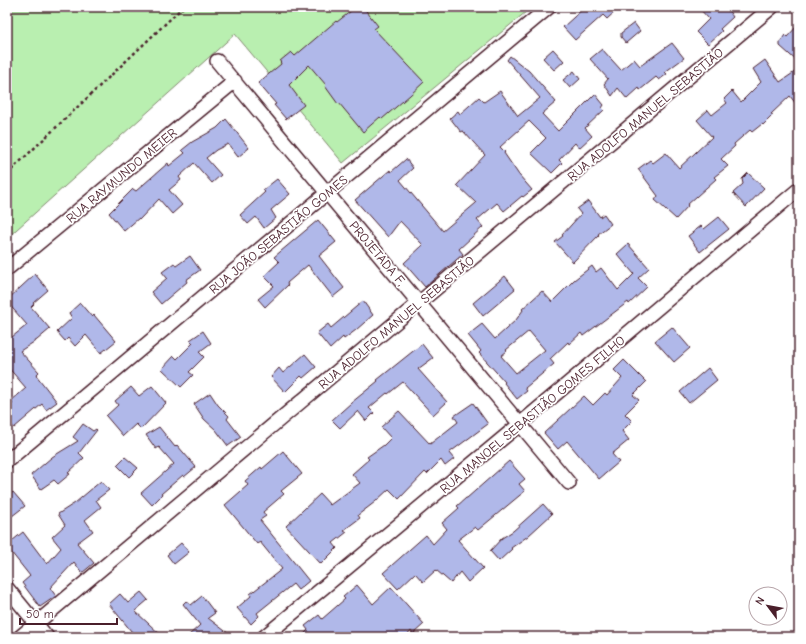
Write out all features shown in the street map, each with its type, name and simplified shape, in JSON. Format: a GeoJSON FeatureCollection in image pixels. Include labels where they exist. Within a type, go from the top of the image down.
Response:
{"type":"FeatureCollection","features":[{"type":"Feature","properties":{"kind":"street","name":"RUA JOÃO SEBASTIÃO GOMES"},"geometry":{"type":"LineString","coordinates":[[7,461],[549,7]]}},
{"type":"Feature","properties":{"kind":"street","name":"RUA ADOLFO MANUEL SEBASTIÃO"},"geometry":{"type":"LineString","coordinates":[[20,637],[772,7]]}},
{"type":"Feature","properties":{"kind":"street","name":"PROJETADA F,"},"geometry":{"type":"LineString","coordinates":[[217,61],[569,483]]}},
{"type":"Feature","properties":{"kind":"street","name":"RUA RAYMUNDO MEIER"},"geometry":{"type":"LineString","coordinates":[[7,269],[234,81]]}},
{"type":"Feature","properties":{"kind":"street","name":"RUA MANOEL SEBASTIÃO GOMES FILHO"},"geometry":{"type":"LineString","coordinates":[[264,637],[799,189]]}},
{"type":"Feature","properties":{"kind":"street"},"geometry":{"type":"LineString","coordinates":[[7,588],[47,637]]}},
{"type":"Feature","properties":{"kind":"path"},"geometry":{"type":"LineString","coordinates":[[7,174],[183,7]]}},
{"type":"Feature","properties":{"kind":"green space"},"geometry":{"type":"Polygon","coordinates":[[[7,7],[532,7],[343,163],[235,34],[7,238],[7,7]]]}},
{"type":"Feature","properties":{"kind":"building"},"geometry":{"type":"Polygon","coordinates":[[[356,7],[363,7],[378,26],[374,29],[424,82],[382,119],[380,117],[363,132],[339,103],[338,104],[325,86],[326,85],[309,65],[289,85],[304,105],[286,119],[274,105],[276,104],[258,83],[281,64],[280,61],[291,52],[295,56],[336,21],[337,22],[356,7]]]}},
{"type":"Feature","properties":{"kind":"building"},"geometry":{"type":"Polygon","coordinates":[[[585,7],[620,7],[607,19],[603,15],[575,40],[563,27],[585,7]]]}},
{"type":"Feature","properties":{"kind":"building"},"geometry":{"type":"Polygon","coordinates":[[[698,7],[726,7],[733,17],[720,29],[722,31],[708,44],[696,32],[709,19],[698,7]]]}},
{"type":"Feature","properties":{"kind":"building"},"geometry":{"type":"Polygon","coordinates":[[[634,23],[640,31],[626,43],[621,37],[621,33],[634,23]]]}},
{"type":"Feature","properties":{"kind":"building"},"geometry":{"type":"Polygon","coordinates":[[[799,24],[799,63],[780,46],[780,42],[785,35],[787,37],[799,24]]]}},
{"type":"Feature","properties":{"kind":"building"},"geometry":{"type":"Polygon","coordinates":[[[672,43],[684,58],[665,72],[667,74],[659,80],[656,77],[640,90],[639,88],[627,99],[618,88],[612,96],[604,84],[608,79],[590,59],[602,49],[621,70],[634,59],[640,66],[672,43]]]}},
{"type":"Feature","properties":{"kind":"building"},"geometry":{"type":"Polygon","coordinates":[[[553,49],[564,61],[554,70],[543,58],[553,49]]]}},
{"type":"Feature","properties":{"kind":"building"},"geometry":{"type":"Polygon","coordinates":[[[510,56],[529,71],[556,102],[542,114],[558,131],[595,94],[604,105],[602,108],[604,110],[585,128],[592,136],[579,148],[575,143],[559,160],[562,163],[552,173],[531,153],[546,138],[529,121],[500,147],[505,152],[504,153],[519,175],[532,190],[504,211],[497,203],[477,220],[483,227],[459,249],[463,254],[425,287],[404,263],[423,245],[400,221],[388,237],[355,200],[390,170],[391,172],[406,159],[413,168],[400,180],[443,231],[476,203],[457,185],[485,155],[463,131],[461,132],[450,118],[458,111],[460,114],[479,97],[484,102],[500,91],[518,116],[540,98],[507,60],[510,56]]]}},
{"type":"Feature","properties":{"kind":"building"},"geometry":{"type":"Polygon","coordinates":[[[765,60],[780,82],[799,69],[799,108],[790,96],[771,114],[773,115],[763,125],[762,124],[752,132],[750,130],[734,144],[735,146],[721,159],[728,166],[714,177],[716,179],[687,205],[688,206],[676,219],[655,200],[658,196],[638,169],[650,160],[653,163],[666,153],[679,168],[712,137],[697,120],[708,110],[712,115],[727,103],[724,99],[732,91],[741,102],[761,82],[753,69],[765,60]]]}},
{"type":"Feature","properties":{"kind":"building"},"geometry":{"type":"Polygon","coordinates":[[[574,71],[580,79],[570,88],[563,80],[574,71]]]}},
{"type":"Feature","properties":{"kind":"building"},"geometry":{"type":"Polygon","coordinates":[[[226,119],[249,148],[238,157],[228,144],[216,150],[206,158],[221,175],[212,183],[194,163],[179,177],[181,180],[169,190],[182,205],[172,214],[159,199],[140,219],[139,218],[124,231],[109,213],[133,189],[136,191],[168,163],[169,166],[185,153],[182,150],[192,142],[217,128],[226,119]]]}},
{"type":"Feature","properties":{"kind":"building"},"geometry":{"type":"Polygon","coordinates":[[[748,173],[764,188],[746,207],[733,193],[743,184],[742,179],[748,173]]]}},
{"type":"Feature","properties":{"kind":"building"},"geometry":{"type":"Polygon","coordinates":[[[277,179],[290,194],[271,210],[276,218],[264,228],[256,217],[248,224],[240,215],[265,192],[263,190],[277,179]]]}},
{"type":"Feature","properties":{"kind":"building"},"geometry":{"type":"Polygon","coordinates":[[[588,201],[600,217],[604,214],[611,224],[598,234],[599,235],[573,262],[555,242],[563,236],[562,235],[581,214],[577,209],[588,201]]]}},
{"type":"Feature","properties":{"kind":"building"},"geometry":{"type":"Polygon","coordinates":[[[719,217],[729,229],[700,252],[688,236],[701,226],[704,229],[719,217]]]}},
{"type":"Feature","properties":{"kind":"building"},"geometry":{"type":"Polygon","coordinates":[[[318,220],[336,242],[319,256],[344,288],[333,297],[308,265],[287,283],[288,285],[265,307],[258,299],[274,286],[264,276],[279,262],[274,257],[318,220]]]}},
{"type":"Feature","properties":{"kind":"building"},"geometry":{"type":"Polygon","coordinates":[[[628,244],[649,268],[638,278],[647,287],[629,304],[628,302],[583,336],[581,333],[569,344],[568,342],[550,359],[554,364],[525,388],[527,391],[517,399],[504,383],[505,382],[479,353],[481,351],[468,335],[482,324],[495,339],[516,320],[523,310],[522,309],[542,291],[552,302],[574,280],[592,266],[596,272],[601,268],[618,290],[634,274],[617,254],[628,244]],[[529,331],[501,356],[516,373],[545,350],[529,331]]]}},
{"type":"Feature","properties":{"kind":"building"},"geometry":{"type":"Polygon","coordinates":[[[190,256],[200,270],[186,280],[187,282],[161,304],[151,292],[167,278],[162,272],[174,263],[176,266],[190,256]]]}},
{"type":"Feature","properties":{"kind":"building"},"geometry":{"type":"Polygon","coordinates":[[[35,274],[48,290],[33,303],[34,304],[31,307],[50,329],[20,351],[39,372],[36,375],[57,402],[46,410],[42,404],[14,428],[7,420],[7,409],[13,403],[11,401],[26,388],[7,366],[7,341],[27,325],[7,302],[7,300],[35,274]]]}},
{"type":"Feature","properties":{"kind":"building"},"geometry":{"type":"Polygon","coordinates":[[[505,276],[515,289],[483,316],[473,303],[505,276]]]}},
{"type":"Feature","properties":{"kind":"building"},"geometry":{"type":"Polygon","coordinates":[[[363,301],[373,315],[344,339],[343,337],[330,349],[317,333],[328,324],[331,328],[363,301]]]}},
{"type":"Feature","properties":{"kind":"building"},"geometry":{"type":"Polygon","coordinates":[[[80,303],[92,317],[94,315],[116,341],[101,353],[86,335],[75,346],[68,338],[65,341],[57,332],[72,318],[69,313],[80,303]]]}},
{"type":"Feature","properties":{"kind":"building"},"geometry":{"type":"Polygon","coordinates":[[[672,327],[690,348],[674,362],[655,341],[672,327]]]}},
{"type":"Feature","properties":{"kind":"building"},"geometry":{"type":"Polygon","coordinates":[[[203,331],[211,343],[199,352],[204,357],[189,372],[193,375],[181,387],[162,369],[174,356],[177,359],[193,343],[190,340],[203,331]]]}},
{"type":"Feature","properties":{"kind":"building"},"geometry":{"type":"Polygon","coordinates":[[[422,344],[433,358],[418,369],[447,402],[433,415],[403,382],[369,408],[374,413],[366,421],[358,411],[340,428],[332,420],[378,381],[377,380],[422,344]]]}},
{"type":"Feature","properties":{"kind":"building"},"geometry":{"type":"Polygon","coordinates":[[[305,354],[316,367],[303,378],[301,376],[285,392],[271,377],[279,368],[283,373],[305,354]]]}},
{"type":"Feature","properties":{"kind":"building"},"geometry":{"type":"Polygon","coordinates":[[[624,360],[646,382],[633,395],[639,400],[625,414],[632,421],[622,431],[629,440],[612,454],[619,462],[599,479],[567,441],[558,449],[544,433],[584,396],[593,405],[605,393],[607,395],[622,378],[614,370],[624,360]]]}},
{"type":"Feature","properties":{"kind":"building"},"geometry":{"type":"Polygon","coordinates":[[[708,368],[717,380],[689,403],[680,392],[708,368]]]}},
{"type":"Feature","properties":{"kind":"building"},"geometry":{"type":"Polygon","coordinates":[[[152,386],[166,403],[141,429],[136,424],[123,436],[106,416],[118,405],[115,401],[131,387],[139,396],[152,386]]]}},
{"type":"Feature","properties":{"kind":"building"},"geometry":{"type":"Polygon","coordinates":[[[210,393],[218,405],[229,416],[227,419],[241,437],[228,446],[216,430],[204,419],[194,404],[210,393]]]}},
{"type":"Feature","properties":{"kind":"building"},"geometry":{"type":"Polygon","coordinates":[[[473,403],[488,424],[449,453],[454,459],[445,466],[441,460],[427,474],[425,472],[399,499],[389,489],[358,515],[360,518],[344,530],[347,532],[333,543],[337,548],[321,564],[286,526],[320,494],[330,505],[360,483],[352,474],[369,459],[367,457],[391,438],[381,427],[399,411],[430,444],[458,422],[454,416],[473,403]]]}},
{"type":"Feature","properties":{"kind":"building"},"geometry":{"type":"Polygon","coordinates":[[[83,424],[93,431],[96,429],[97,430],[79,453],[84,458],[68,473],[70,474],[58,484],[54,480],[41,489],[31,475],[52,457],[78,441],[73,437],[83,424]]]}},
{"type":"Feature","properties":{"kind":"building"},"geometry":{"type":"Polygon","coordinates":[[[159,427],[175,447],[177,445],[196,467],[184,477],[183,475],[161,494],[162,495],[152,505],[141,493],[174,464],[159,447],[156,449],[146,435],[159,427]]]}},
{"type":"Feature","properties":{"kind":"building"},"geometry":{"type":"Polygon","coordinates":[[[283,451],[302,474],[281,491],[284,494],[263,512],[266,516],[260,520],[309,581],[298,590],[293,584],[257,613],[259,616],[251,624],[237,608],[251,596],[250,594],[282,569],[260,542],[257,544],[225,505],[248,485],[245,481],[283,451]]]}},
{"type":"Feature","properties":{"kind":"building"},"geometry":{"type":"Polygon","coordinates":[[[125,457],[138,468],[129,477],[117,465],[125,457]]]}},
{"type":"Feature","properties":{"kind":"building"},"geometry":{"type":"Polygon","coordinates":[[[509,461],[525,479],[519,484],[525,491],[478,530],[475,527],[458,540],[483,568],[468,582],[460,572],[451,583],[436,570],[423,582],[415,573],[398,589],[383,573],[426,535],[433,544],[447,529],[442,523],[459,508],[457,506],[509,461]]]}},
{"type":"Feature","properties":{"kind":"building"},"geometry":{"type":"Polygon","coordinates":[[[101,481],[109,490],[96,500],[101,507],[85,520],[93,531],[77,543],[94,563],[82,573],[74,562],[50,588],[56,596],[40,607],[22,583],[30,576],[7,545],[23,532],[47,564],[61,548],[52,537],[65,525],[58,514],[75,503],[101,481]]]}},
{"type":"Feature","properties":{"kind":"building"},"geometry":{"type":"Polygon","coordinates":[[[13,492],[25,506],[7,520],[7,497],[13,492]]]}},
{"type":"Feature","properties":{"kind":"building"},"geometry":{"type":"Polygon","coordinates":[[[543,504],[552,514],[528,536],[511,548],[512,549],[499,561],[490,551],[502,538],[513,531],[543,504]]]}},
{"type":"Feature","properties":{"kind":"building"},"geometry":{"type":"Polygon","coordinates":[[[181,543],[189,552],[174,564],[167,555],[181,543]]]}},
{"type":"Feature","properties":{"kind":"building"},"geometry":{"type":"Polygon","coordinates":[[[357,585],[373,604],[391,587],[424,624],[413,634],[411,631],[406,637],[301,637],[308,630],[305,626],[319,615],[322,619],[345,599],[343,597],[357,585]]]}},
{"type":"Feature","properties":{"kind":"building"},"geometry":{"type":"Polygon","coordinates":[[[141,592],[148,600],[135,611],[163,637],[136,637],[109,604],[120,594],[128,603],[141,592]]]}},
{"type":"Feature","properties":{"kind":"building"},"geometry":{"type":"Polygon","coordinates":[[[202,596],[215,613],[208,618],[233,637],[187,637],[200,625],[183,604],[186,601],[191,605],[202,596]]]}}]}
